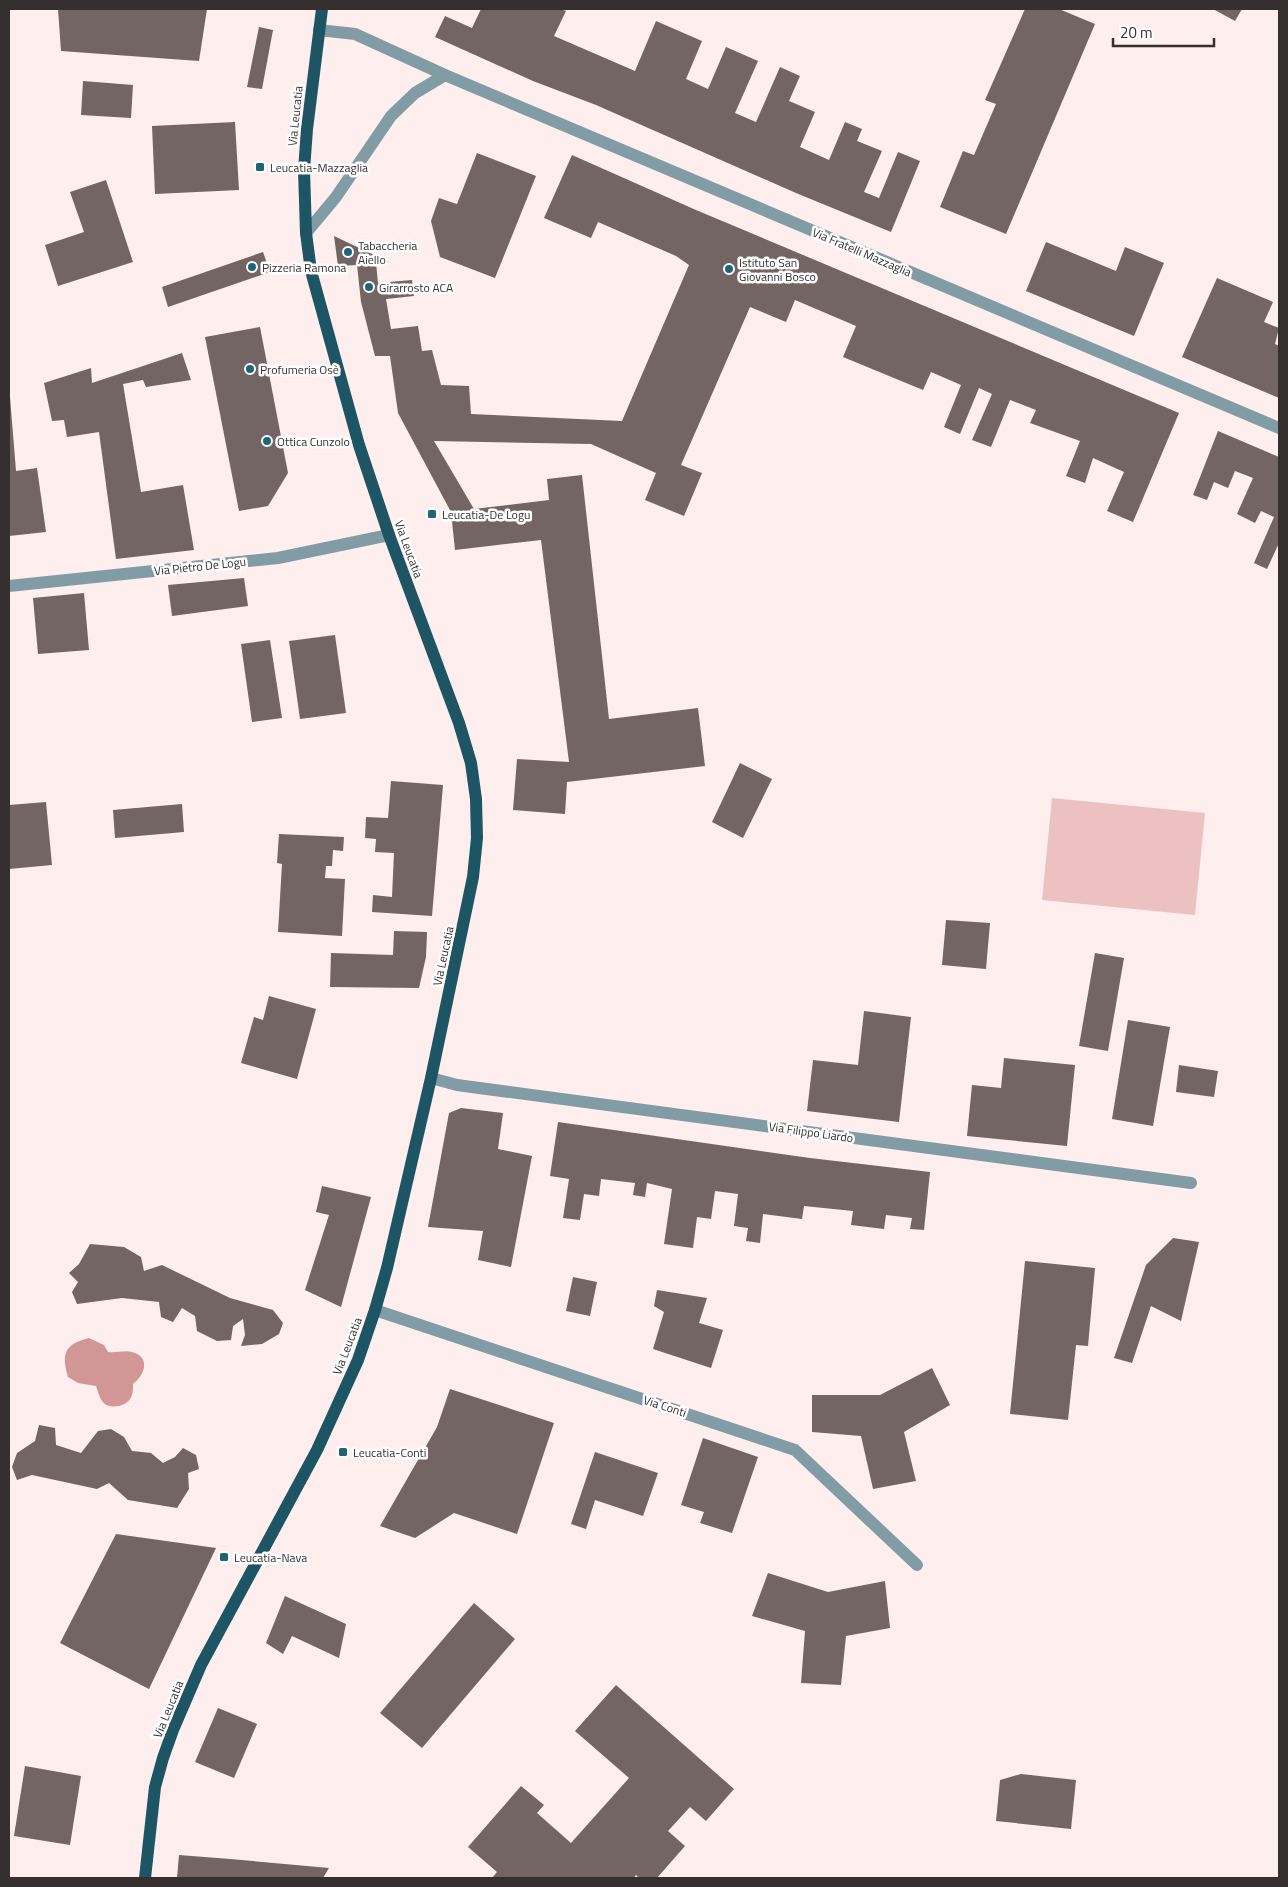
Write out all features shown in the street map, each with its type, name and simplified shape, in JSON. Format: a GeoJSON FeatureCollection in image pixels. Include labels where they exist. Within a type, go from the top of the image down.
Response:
{"type":"FeatureCollection","features":[{"type":"Feature","properties":{"kind":"main road","name":"Via Leucatia"},"geometry":{"type":"LineString","coordinates":[[145,1878],[155,1787],[173,1730],[202,1665],[317,1450],[358,1360],[375,1310],[387,1268],[431,1078],[473,877],[477,838],[476,799],[471,764],[459,724],[389,535],[359,446],[311,271],[306,233],[304,170],[307,129],[322,9]]}},
{"type":"Feature","properties":{"kind":"street","name":"Via Fratelli Mazzaglia"},"geometry":{"type":"LineString","coordinates":[[319,30],[355,34],[445,75],[1279,428]]}},
{"type":"Feature","properties":{"kind":"street"},"geometry":{"type":"LineString","coordinates":[[306,233],[336,197],[391,116],[415,93],[445,75]]}},
{"type":"Feature","properties":{"kind":"street","name":"Via Pietro De Logu"},"geometry":{"type":"LineString","coordinates":[[9,586],[278,558],[389,535]]}},
{"type":"Feature","properties":{"kind":"street","name":"Via Filippo Liardo"},"geometry":{"type":"LineString","coordinates":[[431,1078],[457,1085],[1192,1183]]}},
{"type":"Feature","properties":{"kind":"street","name":"Via Conti"},"geometry":{"type":"LineString","coordinates":[[375,1310],[795,1450],[917,1565]]}},
{"type":"Feature","properties":{"kind":"shaded area"},"geometry":{"type":"Polygon","coordinates":[[[1052,798],[1205,813],[1195,915],[1042,900],[1052,798]]]}},
{"type":"Feature","properties":{"kind":"shaded area"},"geometry":{"type":"Polygon","coordinates":[[[89,1338],[104,1345],[108,1352],[129,1351],[138,1354],[144,1362],[141,1376],[133,1384],[131,1397],[128,1402],[121,1406],[108,1406],[101,1399],[96,1386],[78,1383],[68,1377],[65,1362],[67,1351],[75,1343],[89,1338]]]}},
{"type":"Feature","properties":{"kind":"building"},"geometry":{"type":"Polygon","coordinates":[[[58,9],[207,9],[199,61],[61,51],[58,9]]]}},
{"type":"Feature","properties":{"kind":"building"},"geometry":{"type":"Polygon","coordinates":[[[481,9],[561,9],[566,11],[554,36],[635,71],[656,21],[702,41],[686,79],[708,89],[726,47],[758,61],[735,113],[756,122],[780,67],[800,76],[789,101],[815,112],[800,147],[829,160],[845,122],[862,129],[857,141],[882,151],[864,192],[879,198],[898,152],[920,161],[891,232],[796,193],[596,105],[533,81],[435,37],[445,16],[472,28],[481,9]]]}},
{"type":"Feature","properties":{"kind":"building"},"geometry":{"type":"Polygon","coordinates":[[[1025,9],[1059,9],[1095,24],[1006,234],[940,207],[963,151],[974,155],[996,104],[985,100],[1025,9]]]}},
{"type":"Feature","properties":{"kind":"building"},"geometry":{"type":"Polygon","coordinates":[[[1213,9],[1242,9],[1235,21],[1213,9]]]}},
{"type":"Feature","properties":{"kind":"building"},"geometry":{"type":"Polygon","coordinates":[[[259,27],[273,30],[262,89],[247,87],[259,27]]]}},
{"type":"Feature","properties":{"kind":"building"},"geometry":{"type":"Polygon","coordinates":[[[83,81],[133,85],[131,118],[81,115],[83,81]]]}},
{"type":"Feature","properties":{"kind":"building"},"geometry":{"type":"Polygon","coordinates":[[[235,122],[239,190],[155,194],[152,126],[235,122]]]}},
{"type":"Feature","properties":{"kind":"building"},"geometry":{"type":"Polygon","coordinates":[[[477,153],[536,176],[495,278],[440,257],[431,221],[439,198],[457,204],[477,153]]]}},
{"type":"Feature","properties":{"kind":"building"},"geometry":{"type":"Polygon","coordinates":[[[572,155],[696,210],[1179,413],[1133,522],[1107,511],[1124,472],[1093,458],[1085,483],[1066,476],[1080,441],[1030,423],[1036,410],[1010,400],[991,447],[972,440],[992,394],[979,388],[960,434],[944,427],[961,385],[931,372],[923,390],[843,357],[856,326],[795,300],[786,322],[750,307],[681,465],[702,473],[684,516],[645,500],[656,473],[591,444],[434,441],[474,509],[549,500],[547,479],[582,475],[609,719],[698,708],[705,766],[567,782],[565,814],[513,810],[517,759],[569,762],[541,540],[455,550],[451,512],[398,413],[390,356],[375,356],[361,302],[357,265],[338,266],[334,236],[389,262],[376,263],[378,283],[412,280],[414,296],[386,299],[391,329],[418,326],[422,351],[432,350],[441,385],[469,386],[471,414],[622,421],[689,265],[676,256],[598,222],[591,238],[544,218],[572,155]]]}},
{"type":"Feature","properties":{"kind":"building"},"geometry":{"type":"Polygon","coordinates":[[[106,180],[133,262],[58,286],[45,245],[84,232],[70,192],[106,180]]]}},
{"type":"Feature","properties":{"kind":"building"},"geometry":{"type":"Polygon","coordinates":[[[1046,242],[1116,271],[1125,247],[1164,263],[1134,336],[1026,291],[1046,242]]]}},
{"type":"Feature","properties":{"kind":"building"},"geometry":{"type":"Polygon","coordinates":[[[263,252],[270,272],[168,307],[162,287],[263,252]]]}},
{"type":"Feature","properties":{"kind":"building"},"geometry":{"type":"Polygon","coordinates":[[[1217,278],[1273,302],[1264,322],[1279,328],[1275,344],[1279,346],[1279,398],[1182,357],[1217,278]]]}},
{"type":"Feature","properties":{"kind":"building"},"geometry":{"type":"Polygon","coordinates":[[[260,327],[288,473],[268,506],[239,511],[205,337],[260,327]]]}},
{"type":"Feature","properties":{"kind":"building"},"geometry":{"type":"Polygon","coordinates":[[[182,353],[191,380],[146,387],[143,380],[123,384],[141,492],[183,485],[194,550],[116,559],[99,432],[67,437],[64,420],[52,421],[44,383],[91,368],[92,383],[182,353]]]}},
{"type":"Feature","properties":{"kind":"building"},"geometry":{"type":"Polygon","coordinates":[[[9,397],[16,471],[37,468],[46,532],[9,536],[9,397]]]}},
{"type":"Feature","properties":{"kind":"building"},"geometry":{"type":"Polygon","coordinates":[[[1218,431],[1279,457],[1279,543],[1267,569],[1254,563],[1274,517],[1261,511],[1255,523],[1237,514],[1253,478],[1235,471],[1228,488],[1214,482],[1207,500],[1193,495],[1218,431]]]}},
{"type":"Feature","properties":{"kind":"building"},"geometry":{"type":"Polygon","coordinates":[[[244,578],[248,606],[172,616],[168,585],[244,578]]]}},
{"type":"Feature","properties":{"kind":"building"},"geometry":{"type":"Polygon","coordinates":[[[84,593],[89,650],[38,654],[33,598],[84,593]]]}},
{"type":"Feature","properties":{"kind":"building"},"geometry":{"type":"Polygon","coordinates":[[[335,635],[346,713],[300,719],[289,641],[335,635]]]}},
{"type":"Feature","properties":{"kind":"building"},"geometry":{"type":"Polygon","coordinates":[[[270,640],[282,718],[252,722],[241,644],[270,640]]]}},
{"type":"Feature","properties":{"kind":"building"},"geometry":{"type":"Polygon","coordinates":[[[740,763],[772,779],[743,838],[712,822],[740,763]]]}},
{"type":"Feature","properties":{"kind":"building"},"geometry":{"type":"Polygon","coordinates":[[[391,781],[443,785],[432,916],[372,912],[373,895],[392,897],[394,853],[375,852],[376,839],[365,838],[366,817],[388,818],[391,781]]]}},
{"type":"Feature","properties":{"kind":"building"},"geometry":{"type":"Polygon","coordinates":[[[46,802],[52,865],[9,869],[9,805],[46,802]]]}},
{"type":"Feature","properties":{"kind":"building"},"geometry":{"type":"Polygon","coordinates":[[[182,804],[184,832],[115,838],[113,810],[182,804]]]}},
{"type":"Feature","properties":{"kind":"building"},"geometry":{"type":"Polygon","coordinates":[[[279,834],[344,837],[343,851],[333,850],[332,866],[326,866],[325,878],[345,879],[342,936],[278,932],[282,864],[277,863],[279,834]]]}},
{"type":"Feature","properties":{"kind":"building"},"geometry":{"type":"Polygon","coordinates":[[[946,920],[990,923],[986,969],[942,965],[946,920]]]}},
{"type":"Feature","properties":{"kind":"building"},"geometry":{"type":"Polygon","coordinates":[[[394,931],[427,932],[426,957],[419,988],[330,987],[331,953],[393,955],[394,931]]]}},
{"type":"Feature","properties":{"kind":"building"},"geometry":{"type":"Polygon","coordinates":[[[1095,953],[1124,958],[1108,1051],[1079,1046],[1095,953]]]}},
{"type":"Feature","properties":{"kind":"building"},"geometry":{"type":"Polygon","coordinates":[[[269,996],[316,1009],[297,1079],[241,1063],[254,1017],[263,1020],[269,996]]]}},
{"type":"Feature","properties":{"kind":"building"},"geometry":{"type":"Polygon","coordinates":[[[864,1011],[911,1017],[899,1122],[807,1111],[813,1060],[858,1065],[864,1011]]]}},
{"type":"Feature","properties":{"kind":"building"},"geometry":{"type":"Polygon","coordinates":[[[1128,1020],[1170,1027],[1153,1126],[1112,1119],[1128,1020]]]}},
{"type":"Feature","properties":{"kind":"building"},"geometry":{"type":"Polygon","coordinates":[[[1004,1058],[1075,1065],[1067,1146],[967,1136],[972,1085],[1001,1088],[1004,1058]]]}},
{"type":"Feature","properties":{"kind":"building"},"geometry":{"type":"Polygon","coordinates":[[[1179,1065],[1218,1071],[1214,1097],[1176,1092],[1179,1065]]]}},
{"type":"Feature","properties":{"kind":"building"},"geometry":{"type":"Polygon","coordinates":[[[461,1108],[503,1113],[498,1149],[532,1156],[511,1267],[478,1260],[483,1231],[428,1227],[449,1113],[461,1108]]]}},
{"type":"Feature","properties":{"kind":"building"},"geometry":{"type":"Polygon","coordinates":[[[558,1122],[810,1158],[930,1172],[924,1230],[910,1229],[912,1218],[886,1215],[884,1229],[851,1225],[853,1211],[804,1206],[802,1219],[763,1214],[760,1243],[746,1241],[748,1228],[734,1226],[738,1194],[715,1191],[711,1219],[697,1217],[693,1248],[664,1244],[672,1189],[647,1183],[645,1197],[633,1195],[635,1183],[601,1179],[599,1196],[584,1194],[580,1220],[563,1218],[569,1179],[550,1176],[558,1122]]]}},
{"type":"Feature","properties":{"kind":"building"},"geometry":{"type":"Polygon","coordinates":[[[322,1186],[371,1197],[341,1307],[305,1290],[329,1215],[316,1212],[322,1186]]]}},
{"type":"Feature","properties":{"kind":"building"},"geometry":{"type":"Polygon","coordinates":[[[1173,1238],[1199,1242],[1181,1321],[1151,1306],[1132,1363],[1114,1358],[1146,1265],[1173,1238]]]}},
{"type":"Feature","properties":{"kind":"building"},"geometry":{"type":"Polygon","coordinates":[[[90,1244],[124,1247],[141,1257],[144,1271],[162,1265],[230,1298],[273,1310],[283,1323],[279,1334],[262,1344],[241,1346],[245,1335],[243,1319],[233,1326],[231,1340],[217,1341],[197,1331],[195,1316],[182,1308],[173,1322],[161,1317],[159,1302],[122,1298],[77,1304],[72,1292],[78,1282],[69,1273],[79,1264],[90,1244]]]}},
{"type":"Feature","properties":{"kind":"building"},"geometry":{"type":"Polygon","coordinates":[[[1025,1261],[1095,1268],[1088,1346],[1076,1345],[1068,1420],[1010,1414],[1025,1261]]]}},
{"type":"Feature","properties":{"kind":"building"},"geometry":{"type":"Polygon","coordinates":[[[573,1277],[597,1282],[590,1316],[566,1311],[573,1277]]]}},
{"type":"Feature","properties":{"kind":"building"},"geometry":{"type":"Polygon","coordinates":[[[657,1290],[707,1298],[699,1323],[723,1330],[711,1368],[653,1349],[664,1312],[654,1306],[657,1290]]]}},
{"type":"Feature","properties":{"kind":"building"},"geometry":{"type":"Polygon","coordinates":[[[932,1368],[950,1405],[904,1432],[916,1481],[873,1489],[861,1436],[812,1432],[812,1395],[880,1395],[932,1368]]]}},
{"type":"Feature","properties":{"kind":"building"},"geometry":{"type":"Polygon","coordinates":[[[450,1389],[554,1423],[517,1534],[454,1513],[415,1538],[380,1526],[437,1427],[450,1389]]]}},
{"type":"Feature","properties":{"kind":"building"},"geometry":{"type":"Polygon","coordinates":[[[39,1425],[55,1428],[56,1445],[81,1453],[98,1431],[111,1429],[124,1437],[132,1451],[151,1453],[163,1463],[175,1457],[183,1448],[196,1455],[199,1469],[188,1473],[189,1489],[177,1508],[128,1500],[109,1483],[97,1489],[32,1475],[17,1480],[12,1467],[17,1453],[35,1441],[39,1425]]]}},
{"type":"Feature","properties":{"kind":"building"},"geometry":{"type":"Polygon","coordinates":[[[703,1438],[758,1457],[732,1533],[700,1523],[704,1512],[681,1505],[703,1438]]]}},
{"type":"Feature","properties":{"kind":"building"},"geometry":{"type":"Polygon","coordinates":[[[595,1452],[658,1473],[643,1516],[595,1500],[586,1529],[571,1524],[595,1452]]]}},
{"type":"Feature","properties":{"kind":"building"},"geometry":{"type":"Polygon","coordinates":[[[116,1534],[216,1548],[149,1689],[60,1643],[116,1534]]]}},
{"type":"Feature","properties":{"kind":"building"},"geometry":{"type":"Polygon","coordinates":[[[768,1573],[828,1592],[885,1581],[890,1628],[846,1636],[841,1685],[801,1683],[805,1631],[752,1616],[768,1573]]]}},
{"type":"Feature","properties":{"kind":"building"},"geometry":{"type":"Polygon","coordinates":[[[285,1596],[346,1624],[339,1658],[292,1636],[283,1654],[266,1643],[285,1596]]]}},
{"type":"Feature","properties":{"kind":"building"},"geometry":{"type":"Polygon","coordinates":[[[474,1603],[515,1639],[422,1748],[380,1713],[474,1603]]]}},
{"type":"Feature","properties":{"kind":"building"},"geometry":{"type":"Polygon","coordinates":[[[616,1685],[734,1789],[706,1821],[690,1807],[668,1831],[685,1846],[657,1878],[639,1878],[636,1875],[634,1878],[492,1878],[497,1872],[468,1847],[521,1786],[544,1805],[537,1813],[571,1843],[629,1778],[575,1731],[616,1685]]]}},
{"type":"Feature","properties":{"kind":"building"},"geometry":{"type":"Polygon","coordinates":[[[218,1708],[257,1724],[234,1778],[195,1762],[218,1708]]]}},
{"type":"Feature","properties":{"kind":"building"},"geometry":{"type":"Polygon","coordinates":[[[25,1766],[81,1776],[70,1845],[14,1836],[25,1766]]]}},
{"type":"Feature","properties":{"kind":"building"},"geometry":{"type":"Polygon","coordinates":[[[1021,1774],[1076,1780],[1071,1829],[996,1821],[1000,1780],[1021,1774]]]}},
{"type":"Feature","properties":{"kind":"building"},"geometry":{"type":"Polygon","coordinates":[[[179,1855],[329,1868],[323,1878],[177,1878],[179,1855]]]}},
{"type":"Feature","properties":{"kind":"place","name":"Leucatia-Mazzaglia"},"geometry":{"type":"Point","coordinates":[260,167]}},
{"type":"Feature","properties":{"kind":"place","name":"Tabaccheria Aiello"},"geometry":{"type":"Point","coordinates":[348,252]}},
{"type":"Feature","properties":{"kind":"place","name":"Pizzeria Ramona"},"geometry":{"type":"Point","coordinates":[252,267]}},
{"type":"Feature","properties":{"kind":"place","name":"Istituto San Giovanni Bosco"},"geometry":{"type":"Point","coordinates":[729,269]}},
{"type":"Feature","properties":{"kind":"place","name":"Girarrosto ACA"},"geometry":{"type":"Point","coordinates":[369,287]}},
{"type":"Feature","properties":{"kind":"place","name":"Profumeria Osè"},"geometry":{"type":"Point","coordinates":[250,369]}},
{"type":"Feature","properties":{"kind":"place","name":"Ottica Cunzolo"},"geometry":{"type":"Point","coordinates":[267,441]}},
{"type":"Feature","properties":{"kind":"place","name":"Leucatia-De Logu"},"geometry":{"type":"Point","coordinates":[432,514]}},
{"type":"Feature","properties":{"kind":"place","name":"Leucatia-Conti"},"geometry":{"type":"Point","coordinates":[343,1452]}},
{"type":"Feature","properties":{"kind":"place","name":"Leucatia-Nava"},"geometry":{"type":"Point","coordinates":[224,1557]}}]}
